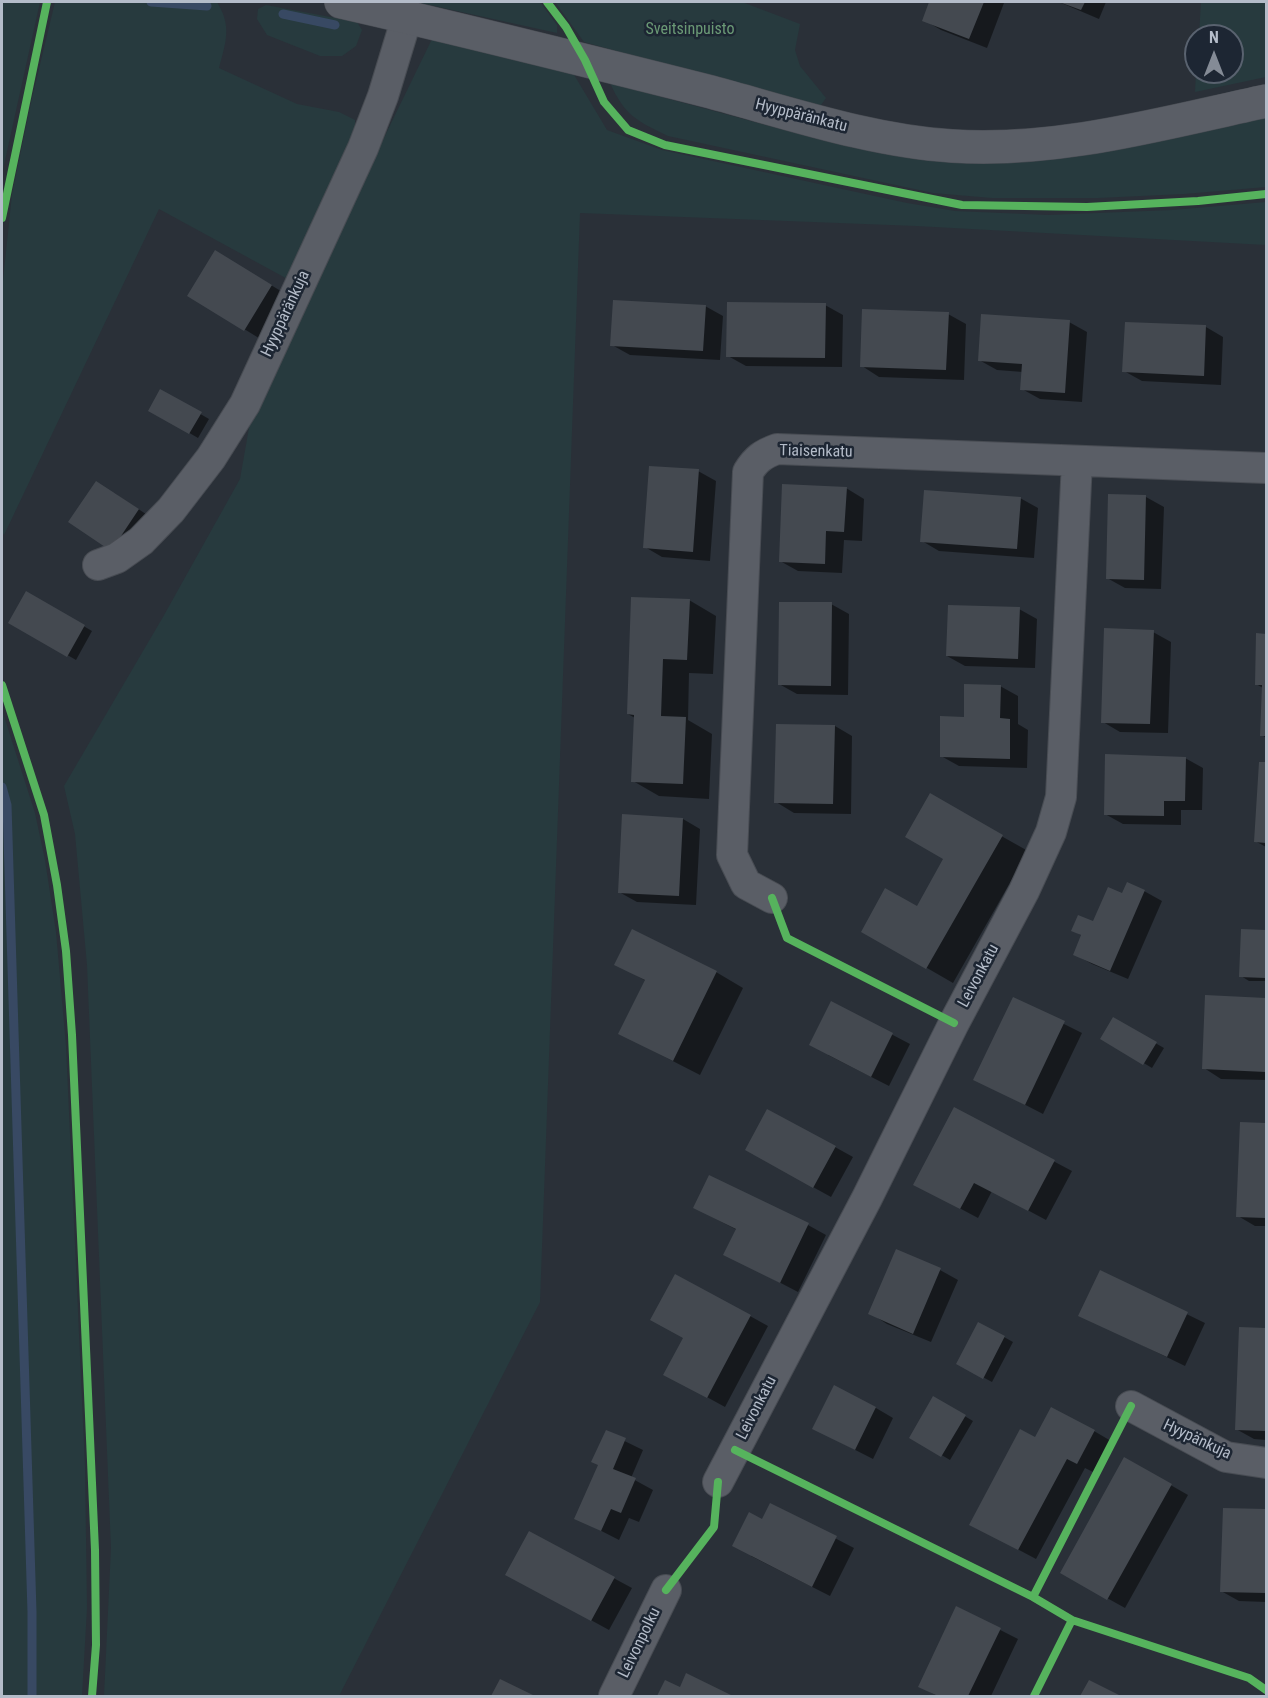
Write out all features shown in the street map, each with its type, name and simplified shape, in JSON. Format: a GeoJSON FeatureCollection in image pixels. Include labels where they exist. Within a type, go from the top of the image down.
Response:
{"type":"FeatureCollection","features":[{"type":"Feature","properties":{"kind":"street","name":"Hyyppäränkatu"},"geometry":{"type":"LineString","coordinates":[[341,2],[585,60],[896,140],[953,146],[1024,146],[1137,129],[1266,100]]}},
{"type":"Feature","properties":{"kind":"street","name":"Hyyppäränkuja"},"geometry":{"type":"LineString","coordinates":[[98,565],[117,558],[141,541],[171,510],[211,458],[245,404],[363,148],[383,96],[407,17]]}},
{"type":"Feature","properties":{"kind":"street","name":"Tiaisenkatu"},"geometry":{"type":"LineString","coordinates":[[772,898],[746,884],[732,855],[748,472],[763,454],[777,449],[1266,468]]}},
{"type":"Feature","properties":{"kind":"street","name":"Leivonkatu"},"geometry":{"type":"LineString","coordinates":[[718,1482],[867,1198],[954,1023],[1024,891],[1051,832],[1061,796],[1077,461]]}},
{"type":"Feature","properties":{"kind":"street","name":"Hyypänkuja"},"geometry":{"type":"LineString","coordinates":[[1131,1406],[1226,1457],[1266,1463]]}},
{"type":"Feature","properties":{"kind":"street","name":"Leivonpolku"},"geometry":{"type":"LineString","coordinates":[[614,1696],[666,1590]]}},
{"type":"Feature","properties":{"kind":"green space"},"geometry":{"type":"Polygon","coordinates":[[[2,2],[40,2],[2,174],[2,2]]]}},
{"type":"Feature","properties":{"kind":"green space"},"geometry":{"type":"Polygon","coordinates":[[[55,2],[217,2],[226,27],[219,68],[297,104],[339,112],[355,120],[356,146],[293,282],[159,209],[4,535],[2,532],[2,290],[12,194],[55,2]]]}},
{"type":"Feature","properties":{"kind":"green space"},"geometry":{"type":"Polygon","coordinates":[[[416,2],[540,2],[557,25],[557,33],[416,2]]]}},
{"type":"Feature","properties":{"kind":"green space","name":"Sveitsinpuisto"},"geometry":{"type":"Polygon","coordinates":[[[555,2],[742,2],[800,24],[795,50],[800,66],[826,98],[821,105],[814,106],[584,42],[555,2]]]}},
{"type":"Feature","properties":{"kind":"green space"},"geometry":{"type":"Polygon","coordinates":[[[1201,2],[1266,2],[1266,77],[1244,82],[1244,24],[1200,24],[1201,2]]]}},
{"type":"Feature","properties":{"kind":"green space"},"geometry":{"type":"Polygon","coordinates":[[[266,5],[357,22],[362,30],[356,46],[342,56],[320,56],[267,35],[257,19],[258,9],[266,5]]]}},
{"type":"Feature","properties":{"kind":"green space"},"geometry":{"type":"Polygon","coordinates":[[[432,39],[573,73],[607,130],[662,150],[907,203],[955,211],[1048,215],[1172,210],[1266,202],[1266,245],[916,226],[580,213],[540,1302],[339,1696],[104,1696],[111,1548],[87,965],[75,834],[64,786],[163,617],[240,479],[249,428],[310,290],[432,39]]]}},
{"type":"Feature","properties":{"kind":"green space"},"geometry":{"type":"Polygon","coordinates":[[[610,83],[788,131],[897,155],[1266,117],[1266,187],[1098,198],[992,198],[933,193],[668,136],[633,116],[621,103],[610,83]]]}},
{"type":"Feature","properties":{"kind":"green space"},"geometry":{"type":"Polygon","coordinates":[[[1195,84],[1233,84],[1195,92],[1195,84]]]}},
{"type":"Feature","properties":{"kind":"green space"},"geometry":{"type":"Polygon","coordinates":[[[2,710],[35,813],[45,860],[56,932],[66,1046],[85,1467],[87,1608],[82,1696],[2,1696],[2,710]]]}},
{"type":"Feature","properties":{"kind":"building"},"geometry":{"type":"Polygon","coordinates":[[[929,2],[984,2],[969,39],[922,21],[929,2]]]}},
{"type":"Feature","properties":{"kind":"building"},"geometry":{"type":"Polygon","coordinates":[[[1059,2],[1085,2],[1081,10],[1059,2]]]}},
{"type":"Feature","properties":{"kind":"building"},"geometry":{"type":"Polygon","coordinates":[[[215,250],[272,285],[244,331],[187,296],[215,250]]]}},
{"type":"Feature","properties":{"kind":"building"},"geometry":{"type":"Polygon","coordinates":[[[613,300],[706,305],[703,351],[610,346],[613,300]]]}},
{"type":"Feature","properties":{"kind":"building"},"geometry":{"type":"Polygon","coordinates":[[[727,302],[826,303],[825,358],[726,357],[727,302]]]}},
{"type":"Feature","properties":{"kind":"building"},"geometry":{"type":"Polygon","coordinates":[[[862,309],[949,312],[946,370],[860,367],[862,309]]]}},
{"type":"Feature","properties":{"kind":"building"},"geometry":{"type":"Polygon","coordinates":[[[981,314],[1070,320],[1065,393],[1020,390],[1022,364],[978,361],[981,314]]]}},
{"type":"Feature","properties":{"kind":"building"},"geometry":{"type":"Polygon","coordinates":[[[1125,322],[1206,325],[1204,376],[1122,372],[1125,322]]]}},
{"type":"Feature","properties":{"kind":"building"},"geometry":{"type":"Polygon","coordinates":[[[160,389],[202,412],[189,434],[148,411],[160,389]]]}},
{"type":"Feature","properties":{"kind":"building"},"geometry":{"type":"Polygon","coordinates":[[[649,466],[699,469],[693,552],[643,548],[649,466]]]}},
{"type":"Feature","properties":{"kind":"building"},"geometry":{"type":"Polygon","coordinates":[[[96,481],[139,509],[111,551],[68,522],[96,481]]]}},
{"type":"Feature","properties":{"kind":"building"},"geometry":{"type":"Polygon","coordinates":[[[782,484],[847,487],[844,532],[826,531],[825,564],[779,562],[782,484]]]}},
{"type":"Feature","properties":{"kind":"building"},"geometry":{"type":"Polygon","coordinates":[[[924,490],[1021,497],[1017,549],[920,542],[924,490]]]}},
{"type":"Feature","properties":{"kind":"building"},"geometry":{"type":"Polygon","coordinates":[[[1108,494],[1146,495],[1144,580],[1106,579],[1108,494]]]}},
{"type":"Feature","properties":{"kind":"building"},"geometry":{"type":"Polygon","coordinates":[[[26,591],[85,625],[67,657],[8,623],[26,591]]]}},
{"type":"Feature","properties":{"kind":"building"},"geometry":{"type":"Polygon","coordinates":[[[631,597],[690,599],[687,660],[663,659],[661,716],[686,717],[683,784],[631,782],[634,715],[627,714],[631,597]]]}},
{"type":"Feature","properties":{"kind":"building"},"geometry":{"type":"Polygon","coordinates":[[[779,602],[832,602],[831,686],[778,685],[779,602]]]}},
{"type":"Feature","properties":{"kind":"building"},"geometry":{"type":"Polygon","coordinates":[[[948,605],[1020,607],[1018,659],[946,656],[948,605]]]}},
{"type":"Feature","properties":{"kind":"building"},"geometry":{"type":"Polygon","coordinates":[[[1104,628],[1154,630],[1150,724],[1101,723],[1104,628]]]}},
{"type":"Feature","properties":{"kind":"building"},"geometry":{"type":"Polygon","coordinates":[[[1256,633],[1266,634],[1266,736],[1260,736],[1262,685],[1255,685],[1256,633]]]}},
{"type":"Feature","properties":{"kind":"building"},"geometry":{"type":"Polygon","coordinates":[[[964,684],[1001,685],[1000,718],[1010,719],[1010,759],[940,757],[940,716],[964,717],[964,684]]]}},
{"type":"Feature","properties":{"kind":"building"},"geometry":{"type":"Polygon","coordinates":[[[776,724],[835,725],[833,804],[774,803],[776,724]]]}},
{"type":"Feature","properties":{"kind":"building"},"geometry":{"type":"Polygon","coordinates":[[[1105,754],[1186,757],[1185,801],[1164,801],[1164,816],[1104,815],[1105,754]]]}},
{"type":"Feature","properties":{"kind":"building"},"geometry":{"type":"Polygon","coordinates":[[[1259,762],[1266,762],[1266,843],[1254,842],[1259,762]]]}},
{"type":"Feature","properties":{"kind":"building"},"geometry":{"type":"Polygon","coordinates":[[[930,793],[1003,835],[926,969],[861,932],[885,888],[917,906],[943,859],[905,837],[930,793]]]}},
{"type":"Feature","properties":{"kind":"building"},"geometry":{"type":"Polygon","coordinates":[[[622,814],[683,818],[679,896],[618,893],[622,814]]]}},
{"type":"Feature","properties":{"kind":"building"},"geometry":{"type":"Polygon","coordinates":[[[1127,882],[1145,890],[1110,971],[1073,955],[1081,935],[1071,931],[1078,915],[1093,921],[1108,887],[1122,893],[1127,882]]]}},
{"type":"Feature","properties":{"kind":"building"},"geometry":{"type":"Polygon","coordinates":[[[632,929],[717,971],[673,1061],[618,1034],[645,980],[614,965],[632,929]]]}},
{"type":"Feature","properties":{"kind":"building"},"geometry":{"type":"Polygon","coordinates":[[[1241,929],[1266,930],[1266,978],[1239,977],[1241,929]]]}},
{"type":"Feature","properties":{"kind":"building"},"geometry":{"type":"Polygon","coordinates":[[[1205,995],[1266,998],[1266,1072],[1202,1069],[1205,995]]]}},
{"type":"Feature","properties":{"kind":"building"},"geometry":{"type":"Polygon","coordinates":[[[1013,997],[1065,1021],[1025,1105],[973,1080],[1013,997]]]}},
{"type":"Feature","properties":{"kind":"building"},"geometry":{"type":"Polygon","coordinates":[[[831,1001],[893,1033],[871,1077],[809,1045],[831,1001]]]}},
{"type":"Feature","properties":{"kind":"building"},"geometry":{"type":"Polygon","coordinates":[[[1113,1017],[1157,1042],[1143,1065],[1100,1039],[1113,1017]]]}},
{"type":"Feature","properties":{"kind":"building"},"geometry":{"type":"Polygon","coordinates":[[[954,1107],[1055,1160],[1028,1211],[974,1183],[960,1209],[913,1185],[954,1107]]]}},
{"type":"Feature","properties":{"kind":"building"},"geometry":{"type":"Polygon","coordinates":[[[767,1109],[836,1146],[813,1188],[745,1150],[767,1109]]]}},
{"type":"Feature","properties":{"kind":"building"},"geometry":{"type":"Polygon","coordinates":[[[1240,1122],[1266,1123],[1266,1218],[1236,1217],[1240,1122]]]}},
{"type":"Feature","properties":{"kind":"building"},"geometry":{"type":"Polygon","coordinates":[[[709,1175],[809,1223],[780,1283],[723,1255],[736,1229],[693,1208],[709,1175]]]}},
{"type":"Feature","properties":{"kind":"building"},"geometry":{"type":"Polygon","coordinates":[[[896,1249],[941,1268],[913,1334],[868,1314],[896,1249]]]}},
{"type":"Feature","properties":{"kind":"building"},"geometry":{"type":"Polygon","coordinates":[[[1100,1270],[1188,1312],[1167,1357],[1078,1316],[1100,1270]]]}},
{"type":"Feature","properties":{"kind":"building"},"geometry":{"type":"Polygon","coordinates":[[[675,1274],[751,1315],[707,1398],[663,1375],[683,1338],[650,1320],[675,1274]]]}},
{"type":"Feature","properties":{"kind":"building"},"geometry":{"type":"Polygon","coordinates":[[[978,1322],[1005,1336],[983,1379],[956,1364],[978,1322]]]}},
{"type":"Feature","properties":{"kind":"building"},"geometry":{"type":"Polygon","coordinates":[[[1239,1327],[1266,1328],[1266,1431],[1235,1430],[1239,1327]]]}},
{"type":"Feature","properties":{"kind":"building"},"geometry":{"type":"Polygon","coordinates":[[[834,1385],[876,1407],[855,1450],[812,1429],[834,1385]]]}},
{"type":"Feature","properties":{"kind":"building"},"geometry":{"type":"Polygon","coordinates":[[[933,1396],[966,1415],[941,1457],[909,1438],[933,1396]]]}},
{"type":"Feature","properties":{"kind":"building"},"geometry":{"type":"Polygon","coordinates":[[[1051,1407],[1095,1430],[1077,1464],[1067,1459],[1018,1550],[969,1525],[1020,1429],[1035,1437],[1051,1407]]]}},
{"type":"Feature","properties":{"kind":"building"},"geometry":{"type":"Polygon","coordinates":[[[606,1430],[626,1438],[613,1469],[636,1478],[621,1513],[611,1509],[601,1531],[574,1519],[598,1465],[591,1462],[606,1430]]]}},
{"type":"Feature","properties":{"kind":"building"},"geometry":{"type":"Polygon","coordinates":[[[1124,1457],[1172,1484],[1107,1600],[1060,1573],[1124,1457]]]}},
{"type":"Feature","properties":{"kind":"building"},"geometry":{"type":"Polygon","coordinates":[[[770,1503],[837,1536],[812,1587],[732,1546],[749,1512],[762,1519],[770,1503]]]}},
{"type":"Feature","properties":{"kind":"building"},"geometry":{"type":"Polygon","coordinates":[[[1223,1508],[1266,1509],[1266,1593],[1220,1592],[1223,1508]]]}},
{"type":"Feature","properties":{"kind":"building"},"geometry":{"type":"Polygon","coordinates":[[[529,1531],[615,1577],[591,1621],[505,1575],[529,1531]]]}},
{"type":"Feature","properties":{"kind":"building"},"geometry":{"type":"Polygon","coordinates":[[[956,1606],[1001,1628],[968,1696],[938,1696],[918,1687],[956,1606]]]}},
{"type":"Feature","properties":{"kind":"building"},"geometry":{"type":"Polygon","coordinates":[[[686,1673],[733,1696],[657,1696],[665,1680],[680,1687],[686,1673]]]}},
{"type":"Feature","properties":{"kind":"building"},"geometry":{"type":"Polygon","coordinates":[[[500,1679],[535,1696],[491,1696],[500,1679]]]}},
{"type":"Feature","properties":{"kind":"building"},"geometry":{"type":"Polygon","coordinates":[[[1089,1680],[1121,1696],[1080,1696],[1089,1680]]]}},
{"type":"Feature","properties":{"kind":"waterway"},"geometry":{"type":"LineString","coordinates":[[151,2],[207,6]]}},
{"type":"Feature","properties":{"kind":"waterway"},"geometry":{"type":"LineString","coordinates":[[283,14],[335,25]]}},
{"type":"Feature","properties":{"kind":"waterway"},"geometry":{"type":"LineString","coordinates":[[2,787],[7,805],[32,1612],[32,1696]]}},
{"type":"Feature","properties":{"kind":"cycle path"},"geometry":{"type":"LineString","coordinates":[[2,218],[47,2]]}},
{"type":"Feature","properties":{"kind":"cycle path"},"geometry":{"type":"LineString","coordinates":[[547,2],[566,27],[585,60],[604,102],[628,130],[665,145],[962,205],[1087,207],[1198,201],[1266,194]]}},
{"type":"Feature","properties":{"kind":"cycle path"},"geometry":{"type":"LineString","coordinates":[[2,685],[44,815],[66,951],[72,1035],[95,1550],[96,1645],[92,1696]]}},
{"type":"Feature","properties":{"kind":"cycle path"},"geometry":{"type":"LineString","coordinates":[[772,898],[787,938],[954,1023]]}},
{"type":"Feature","properties":{"kind":"cycle path"},"geometry":{"type":"LineString","coordinates":[[1033,1597],[1131,1406]]}},
{"type":"Feature","properties":{"kind":"cycle path"},"geometry":{"type":"LineString","coordinates":[[735,1450],[1033,1597],[1072,1620],[1249,1678],[1266,1690]]}},
{"type":"Feature","properties":{"kind":"cycle path"},"geometry":{"type":"LineString","coordinates":[[666,1590],[714,1527],[718,1482]]}},
{"type":"Feature","properties":{"kind":"cycle path"},"geometry":{"type":"LineString","coordinates":[[1034,1696],[1072,1620]]}}]}
